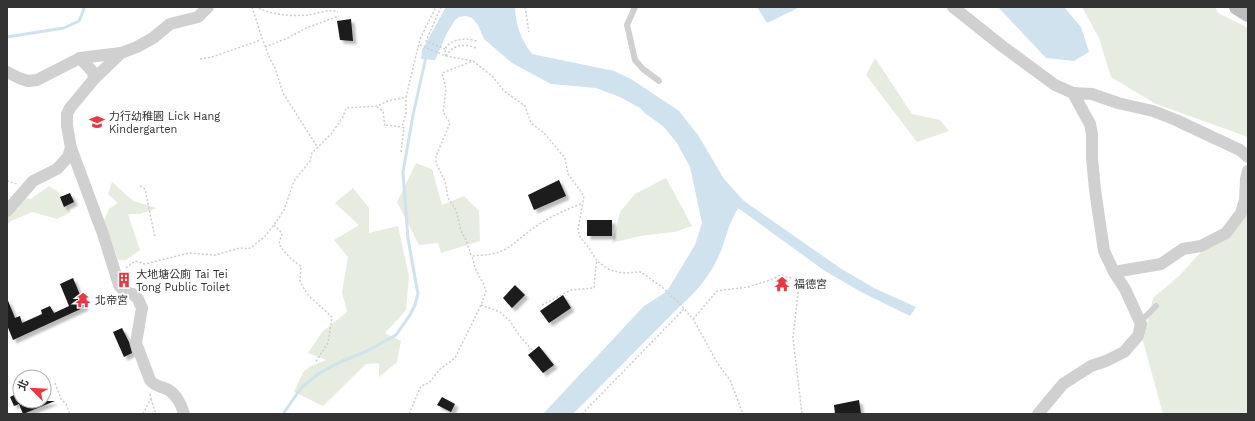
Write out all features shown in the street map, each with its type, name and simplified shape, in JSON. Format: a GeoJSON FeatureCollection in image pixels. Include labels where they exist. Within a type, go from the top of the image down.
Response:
{"type":"FeatureCollection","features":[{"type":"Feature","properties":{"kind":"main road"},"geometry":{"type":"LineString","coordinates":[[1237,7],[1248,14]]}},
{"type":"Feature","properties":{"kind":"street"},"geometry":{"type":"LineString","coordinates":[[7,72],[28,81],[37,80],[80,58],[121,53],[137,47],[153,38],[170,24],[198,17],[208,7]]}},
{"type":"Feature","properties":{"kind":"street"},"geometry":{"type":"LineString","coordinates":[[953,7],[1002,46],[1055,85],[1073,93],[1092,94],[1158,114],[1240,150],[1248,157]]}},
{"type":"Feature","properties":{"kind":"street"},"geometry":{"type":"LineString","coordinates":[[121,53],[94,80],[70,108],[67,114],[70,148],[103,234],[119,285],[125,292],[133,294],[138,299],[142,308],[136,343],[150,380],[154,385],[170,391],[181,404],[184,414]]}},
{"type":"Feature","properties":{"kind":"street"},"geometry":{"type":"LineString","coordinates":[[80,58],[93,72],[94,80]]}},
{"type":"Feature","properties":{"kind":"street"},"geometry":{"type":"LineString","coordinates":[[1038,414],[1063,384],[1091,366],[1106,361],[1124,352],[1138,336],[1141,324],[1125,289],[1114,272],[1104,251],[1095,190],[1092,158],[1092,134],[1087,117],[1073,93]]}},
{"type":"Feature","properties":{"kind":"street"},"geometry":{"type":"LineString","coordinates":[[7,211],[34,181],[57,169],[68,157],[70,148]]}},
{"type":"Feature","properties":{"kind":"street"},"geometry":{"type":"LineString","coordinates":[[57,169],[75,172],[82,178]]}},
{"type":"Feature","properties":{"kind":"street"},"geometry":{"type":"LineString","coordinates":[[1114,272],[1161,264],[1183,250],[1201,246],[1226,233],[1241,213],[1245,200],[1248,171]]}},
{"type":"Feature","properties":{"kind":"lane"},"geometry":{"type":"LineString","coordinates":[[635,7],[627,25],[635,60],[643,69],[660,80]]}},
{"type":"Feature","properties":{"kind":"lane"},"geometry":{"type":"LineString","coordinates":[[1141,324],[1144,318],[1156,306]]}},
{"type":"Feature","properties":{"kind":"path"},"geometry":{"type":"LineString","coordinates":[[252,7],[262,39],[275,68],[283,93],[318,148]]}},
{"type":"Feature","properties":{"kind":"path"},"geometry":{"type":"LineString","coordinates":[[256,7],[276,14],[307,16],[333,10],[338,12]]}},
{"type":"Feature","properties":{"kind":"path"},"geometry":{"type":"LineString","coordinates":[[401,152],[404,128],[402,127],[406,113],[406,97],[420,45],[420,39],[436,7]]}},
{"type":"Feature","properties":{"kind":"path"},"geometry":{"type":"LineString","coordinates":[[441,7],[426,41],[445,49]]}},
{"type":"Feature","properties":{"kind":"path"},"geometry":{"type":"LineString","coordinates":[[525,7],[529,32]]}},
{"type":"Feature","properties":{"kind":"path"},"geometry":{"type":"LineString","coordinates":[[265,47],[288,38],[306,28],[339,16]]}},
{"type":"Feature","properties":{"kind":"path"},"geometry":{"type":"LineString","coordinates":[[200,59],[212,57],[262,39]]}},
{"type":"Feature","properties":{"kind":"path"},"geometry":{"type":"LineString","coordinates":[[446,56],[445,49],[449,44],[462,39],[474,40],[478,42]]}},
{"type":"Feature","properties":{"kind":"path"},"geometry":{"type":"LineString","coordinates":[[420,45],[446,56],[472,61],[493,77],[504,91],[525,106],[531,124],[544,133],[565,158],[568,174],[584,196],[578,229],[580,237],[597,261],[610,270],[622,273],[641,272],[662,287],[684,309],[693,319],[718,364],[730,380],[743,414]]}},
{"type":"Feature","properties":{"kind":"path"},"geometry":{"type":"LineString","coordinates":[[446,56],[450,50],[457,46],[465,45],[476,48]]}},
{"type":"Feature","properties":{"kind":"path"},"geometry":{"type":"LineString","coordinates":[[409,414],[421,386],[429,383],[440,369],[455,358],[481,305],[486,291],[475,268],[466,240],[460,232],[456,210],[448,198],[445,181],[436,163],[436,156],[450,123],[443,112],[446,89],[442,73],[472,61]]}},
{"type":"Feature","properties":{"kind":"path"},"geometry":{"type":"LineString","coordinates":[[115,273],[127,268],[135,262],[145,264],[189,253],[215,255],[240,248],[248,249],[265,236],[274,225],[284,210],[294,181],[310,161],[312,153],[331,134],[343,118],[346,108],[377,106],[388,101],[406,97]]}},
{"type":"Feature","properties":{"kind":"path"},"geometry":{"type":"LineString","coordinates":[[377,106],[383,111],[385,128]]}},
{"type":"Feature","properties":{"kind":"path"},"geometry":{"type":"LineString","coordinates":[[385,125],[402,127]]}},
{"type":"Feature","properties":{"kind":"path"},"geometry":{"type":"LineString","coordinates":[[140,186],[145,189],[155,238]]}},
{"type":"Feature","properties":{"kind":"path"},"geometry":{"type":"LineString","coordinates":[[472,256],[498,253],[509,248],[517,243],[526,233],[541,223],[563,210],[582,204]]}},
{"type":"Feature","properties":{"kind":"path"},"geometry":{"type":"LineString","coordinates":[[274,225],[282,233],[279,244],[284,252],[294,262],[301,266],[300,281],[309,296],[332,317],[328,343],[315,363]]}},
{"type":"Feature","properties":{"kind":"path"},"geometry":{"type":"LineString","coordinates":[[542,305],[571,290],[594,288],[597,261]]}},
{"type":"Feature","properties":{"kind":"path"},"geometry":{"type":"LineString","coordinates":[[693,319],[716,291],[748,287],[781,275],[794,279],[799,284],[793,337],[802,414]]}},
{"type":"Feature","properties":{"kind":"path"},"geometry":{"type":"LineString","coordinates":[[481,305],[500,312],[533,351]]}},
{"type":"Feature","properties":{"kind":"path"},"geometry":{"type":"LineString","coordinates":[[582,414],[684,309]]}},
{"type":"Feature","properties":{"kind":"path"},"geometry":{"type":"LineString","coordinates":[[55,383],[61,399],[66,404],[70,414]]}},
{"type":"Feature","properties":{"kind":"path"},"geometry":{"type":"LineString","coordinates":[[154,385],[150,390],[156,414]]}},
{"type":"Feature","properties":{"kind":"path"},"geometry":{"type":"LineString","coordinates":[[143,414],[151,398]]}},
{"type":"Feature","properties":{"kind":"shaded area"},"geometry":{"type":"Polygon","coordinates":[[[1082,7],[1215,7],[1218,13],[1248,28],[1248,137],[1156,104],[1111,77],[1099,38],[1082,7]]]}},
{"type":"Feature","properties":{"kind":"shaded area"},"geometry":{"type":"Polygon","coordinates":[[[875,58],[912,114],[940,120],[949,131],[917,142],[866,75],[875,58]]]}},
{"type":"Feature","properties":{"kind":"shaded area"},"geometry":{"type":"Polygon","coordinates":[[[416,163],[432,169],[442,205],[464,196],[479,211],[480,241],[441,253],[438,243],[419,245],[397,202],[416,163]]]}},
{"type":"Feature","properties":{"kind":"shaded area"},"geometry":{"type":"Polygon","coordinates":[[[666,178],[692,226],[674,232],[640,236],[612,243],[620,212],[635,194],[666,178]]]}},
{"type":"Feature","properties":{"kind":"shaded area"},"geometry":{"type":"Polygon","coordinates":[[[112,182],[133,201],[157,208],[140,214],[128,214],[140,250],[126,260],[118,260],[104,220],[109,209],[118,203],[108,194],[112,182]]]}},
{"type":"Feature","properties":{"kind":"shaded area"},"geometry":{"type":"Polygon","coordinates":[[[49,186],[58,192],[71,212],[57,219],[32,212],[11,221],[7,225],[7,215],[19,208],[9,196],[31,199],[49,186]]]}},
{"type":"Feature","properties":{"kind":"shaded area"},"geometry":{"type":"Polygon","coordinates":[[[353,188],[369,208],[369,233],[398,226],[409,276],[406,310],[385,333],[401,341],[397,362],[379,377],[379,363],[366,364],[323,406],[294,392],[303,372],[311,366],[326,360],[308,353],[322,332],[347,312],[342,292],[348,257],[334,240],[359,225],[335,203],[353,188]]]}},
{"type":"Feature","properties":{"kind":"shaded area"},"geometry":{"type":"Polygon","coordinates":[[[1248,201],[1248,414],[1163,414],[1143,341],[1153,298],[1179,276],[1248,201]]]}},
{"type":"Feature","properties":{"kind":"water"},"geometry":{"type":"Polygon","coordinates":[[[446,7],[515,7],[516,20],[520,32],[525,44],[532,54],[614,71],[631,79],[679,111],[698,135],[724,179],[744,201],[840,268],[874,288],[916,307],[910,316],[861,292],[825,271],[738,208],[714,265],[692,294],[573,414],[543,414],[644,306],[663,294],[669,288],[695,245],[702,223],[690,167],[677,143],[663,126],[640,108],[620,97],[596,88],[551,84],[512,63],[484,39],[478,25],[472,18],[466,16],[459,17],[455,20],[447,33],[435,60],[421,59],[422,50],[446,7]]]}},
{"type":"Feature","properties":{"kind":"water"},"geometry":{"type":"Polygon","coordinates":[[[757,7],[800,7],[767,23],[757,7]]]}},
{"type":"Feature","properties":{"kind":"water"},"geometry":{"type":"Polygon","coordinates":[[[998,7],[1064,7],[1081,27],[1089,52],[1074,61],[1046,58],[998,7]]]}},
{"type":"Feature","properties":{"kind":"building"},"geometry":{"type":"Polygon","coordinates":[[[351,19],[353,41],[340,40],[337,21],[351,19]]]}},
{"type":"Feature","properties":{"kind":"building"},"geometry":{"type":"Polygon","coordinates":[[[559,180],[566,196],[534,210],[528,195],[559,180]]]}},
{"type":"Feature","properties":{"kind":"building"},"geometry":{"type":"Polygon","coordinates":[[[70,193],[74,202],[64,207],[60,197],[70,193]]]}},
{"type":"Feature","properties":{"kind":"building"},"geometry":{"type":"Polygon","coordinates":[[[587,220],[612,220],[612,236],[587,236],[587,220]]]}},
{"type":"Feature","properties":{"kind":"building"},"geometry":{"type":"Polygon","coordinates":[[[73,278],[85,307],[13,340],[7,325],[7,298],[15,318],[20,316],[22,323],[42,314],[41,310],[50,306],[54,313],[69,306],[60,284],[73,278]]]}},
{"type":"Feature","properties":{"kind":"building"},"geometry":{"type":"Polygon","coordinates":[[[515,285],[525,295],[512,308],[503,298],[515,285]]]}},
{"type":"Feature","properties":{"kind":"building"},"geometry":{"type":"Polygon","coordinates":[[[563,295],[571,308],[549,323],[540,311],[563,295]]]}},
{"type":"Feature","properties":{"kind":"building"},"geometry":{"type":"Polygon","coordinates":[[[122,328],[129,342],[132,353],[124,357],[113,332],[122,328]]]}},
{"type":"Feature","properties":{"kind":"building"},"geometry":{"type":"Polygon","coordinates":[[[539,346],[554,365],[543,373],[528,355],[539,346]]]}},
{"type":"Feature","properties":{"kind":"building"},"geometry":{"type":"Polygon","coordinates":[[[442,397],[455,404],[451,412],[437,405],[442,397]]]}},
{"type":"Feature","properties":{"kind":"building"},"geometry":{"type":"Polygon","coordinates":[[[859,400],[861,414],[835,414],[834,405],[859,400]]]}},
{"type":"Feature","properties":{"kind":"building"},"geometry":{"type":"Polygon","coordinates":[[[21,409],[35,409],[23,414],[21,409]]]}},
{"type":"Feature","properties":{"kind":"waterway"},"geometry":{"type":"LineString","coordinates":[[7,37],[64,28],[79,21],[84,9],[83,7]]}},
{"type":"Feature","properties":{"kind":"waterway"},"geometry":{"type":"LineString","coordinates":[[283,414],[301,388],[318,374],[336,364],[367,351],[396,335],[415,305],[418,294],[408,239],[403,172],[413,115],[426,57]]}},
{"type":"Feature","properties":{"kind":"place","name":"力行幼稚園 Lick Hang Kindergarten"},"geometry":{"type":"Point","coordinates":[97,122]}},
{"type":"Feature","properties":{"kind":"place","name":"大地塘公廁 Tai Tei Tong Public Toilet"},"geometry":{"type":"Point","coordinates":[124,280]}},
{"type":"Feature","properties":{"kind":"place","name":"福德宮"},"geometry":{"type":"Point","coordinates":[782,284]}},
{"type":"Feature","properties":{"kind":"place","name":"北帝宮"},"geometry":{"type":"Point","coordinates":[83,300]}}]}
